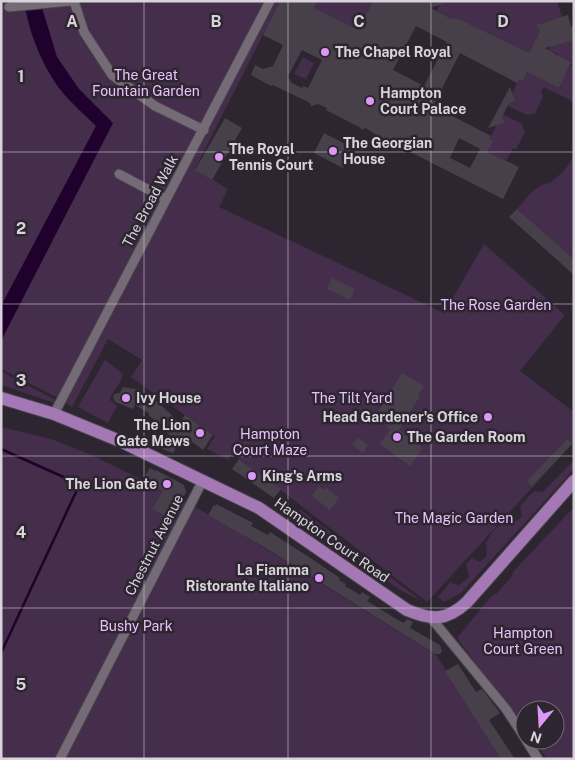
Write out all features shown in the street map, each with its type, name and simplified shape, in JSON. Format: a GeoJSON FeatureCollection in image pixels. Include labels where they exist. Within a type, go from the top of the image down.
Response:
{"type":"FeatureCollection","features":[{"type":"Feature","properties":{"kind":"main road","name":"Hampton Court Road"},"geometry":{"type":"LineString","coordinates":[[1,398],[54,414],[142,451],[259,508],[407,610],[432,618]]}},
{"type":"Feature","properties":{"kind":"main road"},"geometry":{"type":"LineString","coordinates":[[432,618],[454,613],[467,602],[574,482]]}},
{"type":"Feature","properties":{"kind":"street"},"geometry":{"type":"LineString","coordinates":[[9,6],[72,1],[84,32],[112,75],[155,106],[204,130]]}},
{"type":"Feature","properties":{"kind":"street","name":"The Broad Walk"},"geometry":{"type":"LineString","coordinates":[[54,414],[270,1]]}},
{"type":"Feature","properties":{"kind":"street"},"geometry":{"type":"LineString","coordinates":[[119,174],[166,199]]}},
{"type":"Feature","properties":{"kind":"street","name":"Chestnut Avenue"},"geometry":{"type":"LineString","coordinates":[[60,758],[203,480]]}},
{"type":"Feature","properties":{"kind":"street"},"geometry":{"type":"LineString","coordinates":[[432,618],[515,722]]}},
{"type":"Feature","properties":{"kind":"green space"},"geometry":{"type":"Polygon","coordinates":[[[1,1],[280,1],[195,169],[228,189],[219,207],[444,313],[484,244],[565,315],[520,371],[574,412],[574,442],[427,602],[232,453],[228,460],[207,449],[215,436],[131,377],[142,360],[108,339],[72,407],[1,369],[1,1]]]}},
{"type":"Feature","properties":{"kind":"green space"},"geometry":{"type":"Polygon","coordinates":[[[318,1],[373,1],[358,30],[314,8],[318,1]]]}},
{"type":"Feature","properties":{"kind":"green space"},"geometry":{"type":"Polygon","coordinates":[[[441,1],[557,1],[562,17],[538,24],[540,31],[529,53],[459,19],[454,20],[454,18],[437,11],[441,1]]]}},
{"type":"Feature","properties":{"kind":"green space"},"geometry":{"type":"Polygon","coordinates":[[[553,41],[574,41],[574,105],[570,100],[543,87],[541,91],[543,96],[535,114],[527,115],[508,106],[509,102],[514,100],[511,96],[519,79],[523,80],[527,72],[561,89],[560,85],[570,66],[573,65],[557,56],[558,54],[548,50],[553,41]]]}},
{"type":"Feature","properties":{"kind":"green space"},"geometry":{"type":"Polygon","coordinates":[[[303,57],[314,63],[306,79],[294,74],[303,57]]]}},
{"type":"Feature","properties":{"kind":"green space"},"geometry":{"type":"Polygon","coordinates":[[[503,114],[522,124],[525,133],[516,149],[513,148],[506,161],[487,152],[492,141],[489,139],[503,114]]]}},
{"type":"Feature","properties":{"kind":"green space"},"geometry":{"type":"Polygon","coordinates":[[[574,156],[574,259],[517,209],[536,189],[550,183],[564,171],[574,156]]]}},
{"type":"Feature","properties":{"kind":"green space"},"geometry":{"type":"Polygon","coordinates":[[[105,360],[123,374],[111,396],[110,400],[117,406],[108,423],[78,407],[105,360]]]}},
{"type":"Feature","properties":{"kind":"green space"},"geometry":{"type":"Polygon","coordinates":[[[1,371],[59,402],[58,404],[1,385],[1,371]]]}},
{"type":"Feature","properties":{"kind":"green space","name":"Bushy Park"},"geometry":{"type":"Polygon","coordinates":[[[1,427],[51,439],[89,454],[178,497],[245,536],[436,655],[501,759],[1,759],[1,427]]]}},
{"type":"Feature","properties":{"kind":"green space"},"geometry":{"type":"Polygon","coordinates":[[[574,460],[574,469],[461,593],[444,602],[438,597],[450,582],[458,586],[469,577],[466,564],[472,558],[480,562],[487,556],[486,543],[493,531],[507,518],[517,521],[522,516],[520,506],[534,491],[543,492],[574,460]]]}},
{"type":"Feature","properties":{"kind":"green space","name":"Hampton Court Green"},"geometry":{"type":"Polygon","coordinates":[[[574,507],[574,759],[547,759],[540,750],[565,750],[565,700],[515,700],[515,716],[457,638],[484,605],[512,576],[513,572],[574,507]]]}},
{"type":"Feature","properties":{"kind":"green space"},"geometry":{"type":"Polygon","coordinates":[[[301,510],[422,601],[400,590],[297,515],[301,510]]]}},
{"type":"Feature","properties":{"kind":"shaded area"},"geometry":{"type":"Polygon","coordinates":[[[24,1],[40,1],[57,57],[79,89],[113,123],[1,341],[1,306],[96,126],[67,97],[49,73],[33,38],[24,1]]]}},
{"type":"Feature","properties":{"kind":"building","name":"Hampton Court Palace"},"geometry":{"type":"Polygon","coordinates":[[[280,1],[318,1],[314,8],[358,30],[373,1],[445,1],[445,3],[431,8],[450,18],[459,19],[529,53],[540,31],[536,25],[568,15],[571,27],[574,26],[574,40],[545,48],[571,63],[559,88],[527,72],[523,81],[519,79],[517,83],[460,53],[433,106],[491,136],[489,139],[493,141],[487,152],[519,167],[503,199],[366,128],[361,130],[361,128],[326,110],[327,108],[318,104],[311,106],[310,103],[251,75],[255,65],[263,69],[273,66],[283,45],[263,35],[280,1]],[[416,26],[393,70],[424,86],[447,42],[416,26]],[[302,50],[287,78],[291,80],[290,82],[302,88],[303,86],[308,88],[322,60],[302,50]],[[459,138],[450,158],[470,168],[480,149],[459,138]]]}},
{"type":"Feature","properties":{"kind":"building"},"geometry":{"type":"Polygon","coordinates":[[[510,87],[515,101],[509,103],[502,117],[504,123],[488,128],[510,87]]]}},
{"type":"Feature","properties":{"kind":"building"},"geometry":{"type":"Polygon","coordinates":[[[225,118],[242,128],[212,180],[195,170],[225,118]]]}},
{"type":"Feature","properties":{"kind":"building","name":"The Georgian House"},"geometry":{"type":"Polygon","coordinates":[[[324,133],[353,148],[343,168],[314,153],[324,133]]]}},
{"type":"Feature","properties":{"kind":"building"},"geometry":{"type":"Polygon","coordinates":[[[517,209],[574,259],[574,275],[509,217],[517,209]]]}},
{"type":"Feature","properties":{"kind":"building"},"geometry":{"type":"Polygon","coordinates":[[[332,278],[355,289],[350,300],[327,289],[332,278]]]}},
{"type":"Feature","properties":{"kind":"building"},"geometry":{"type":"Polygon","coordinates":[[[402,373],[424,386],[399,430],[423,448],[410,466],[380,444],[390,430],[382,420],[384,416],[378,412],[402,373]]]}},
{"type":"Feature","properties":{"kind":"building"},"geometry":{"type":"Polygon","coordinates":[[[123,387],[140,390],[145,405],[152,397],[180,423],[185,415],[213,435],[203,450],[184,436],[173,453],[162,449],[171,436],[154,422],[155,420],[148,415],[150,414],[135,405],[133,409],[115,402],[114,394],[120,393],[123,387]]]}},
{"type":"Feature","properties":{"kind":"building"},"geometry":{"type":"Polygon","coordinates":[[[358,438],[368,445],[363,453],[352,445],[358,438]]]}},
{"type":"Feature","properties":{"kind":"building"},"geometry":{"type":"Polygon","coordinates":[[[567,439],[572,444],[532,486],[527,481],[567,439]]]}},
{"type":"Feature","properties":{"kind":"building","name":"King's Arms"},"geometry":{"type":"Polygon","coordinates":[[[239,459],[281,489],[274,498],[232,469],[239,459]]]}},
{"type":"Feature","properties":{"kind":"building","name":"The Lion Gate"},"geometry":{"type":"Polygon","coordinates":[[[150,468],[184,485],[186,492],[182,500],[175,497],[165,516],[152,509],[163,491],[143,479],[150,468]]]}},
{"type":"Feature","properties":{"kind":"building"},"geometry":{"type":"Polygon","coordinates":[[[319,486],[324,490],[326,488],[339,498],[330,510],[312,496],[319,486]]]}},
{"type":"Feature","properties":{"kind":"building"},"geometry":{"type":"Polygon","coordinates":[[[216,504],[253,523],[251,526],[268,535],[270,532],[340,578],[339,580],[346,584],[345,586],[360,595],[362,592],[370,597],[367,601],[398,620],[404,623],[407,619],[413,622],[410,628],[440,645],[442,651],[440,654],[435,654],[264,547],[208,515],[216,504]]]}},
{"type":"Feature","properties":{"kind":"building"},"geometry":{"type":"Polygon","coordinates":[[[458,664],[476,692],[482,689],[500,713],[489,720],[515,759],[501,759],[445,671],[458,664]]]}},
{"type":"Feature","properties":{"kind":"waterway"},"geometry":{"type":"LineString","coordinates":[[1,449],[68,479],[77,486],[76,492],[1,653]]}},
{"type":"Feature","properties":{"kind":"place","name":"The Chapel Royal"},"geometry":{"type":"Point","coordinates":[325,52]}},
{"type":"Feature","properties":{"kind":"place","name":"Hampton Court Palace"},"geometry":{"type":"Point","coordinates":[370,101]}},
{"type":"Feature","properties":{"kind":"place","name":"The Georgian House"},"geometry":{"type":"Point","coordinates":[333,151]}},
{"type":"Feature","properties":{"kind":"place","name":"The Royal Tennis Court"},"geometry":{"type":"Point","coordinates":[219,157]}},
{"type":"Feature","properties":{"kind":"place","name":"Ivy House"},"geometry":{"type":"Point","coordinates":[126,398]}},
{"type":"Feature","properties":{"kind":"place","name":"Head Gardener's Office"},"geometry":{"type":"Point","coordinates":[488,417]}},
{"type":"Feature","properties":{"kind":"place","name":"The Lion Gate Mews"},"geometry":{"type":"Point","coordinates":[200,433]}},
{"type":"Feature","properties":{"kind":"place","name":"The Garden Room"},"geometry":{"type":"Point","coordinates":[397,437]}},
{"type":"Feature","properties":{"kind":"place","name":"King's Arms"},"geometry":{"type":"Point","coordinates":[252,476]}},
{"type":"Feature","properties":{"kind":"place","name":"The Lion Gate"},"geometry":{"type":"Point","coordinates":[167,484]}},
{"type":"Feature","properties":{"kind":"place","name":"La Fiamma Ristorante Italiano"},"geometry":{"type":"Point","coordinates":[319,578]}},
{"type":"Feature","properties":{"kind":"park label","name":"The Great Fountain Garden"},"geometry":{"type":"Point","coordinates":[146,84]}},
{"type":"Feature","properties":{"kind":"park label","name":"The Rose Garden"},"geometry":{"type":"Point","coordinates":[496,305]}},
{"type":"Feature","properties":{"kind":"park label","name":"The Tilt Yard"},"geometry":{"type":"Point","coordinates":[352,398]}},
{"type":"Feature","properties":{"kind":"park label","name":"Hampton Court Maze"},"geometry":{"type":"Point","coordinates":[270,442]}},
{"type":"Feature","properties":{"kind":"park label","name":"The Magic Garden"},"geometry":{"type":"Point","coordinates":[454,518]}}]}
